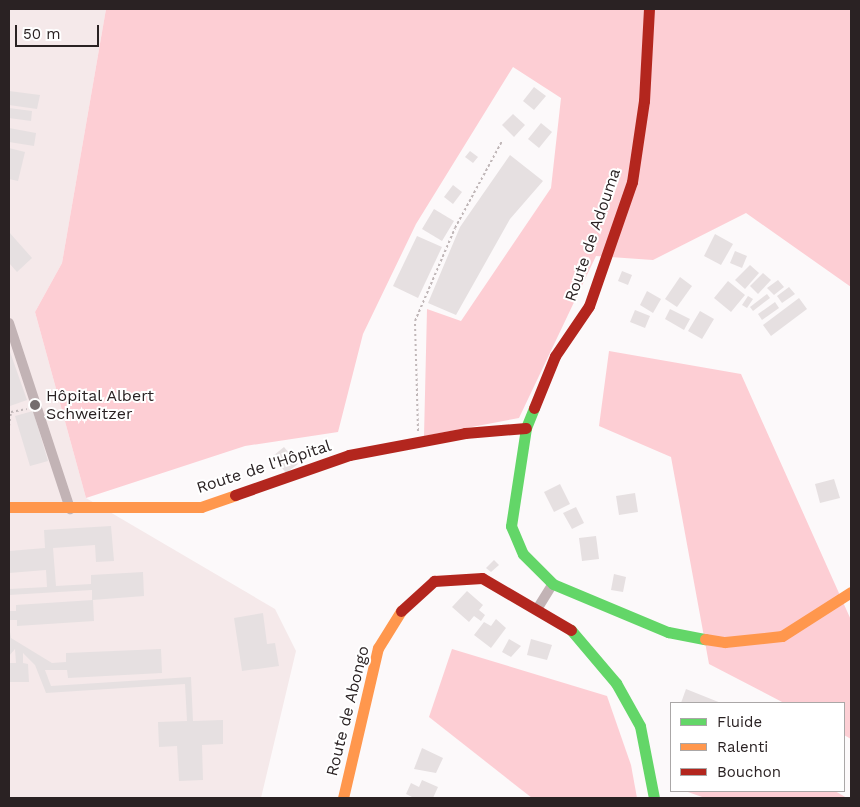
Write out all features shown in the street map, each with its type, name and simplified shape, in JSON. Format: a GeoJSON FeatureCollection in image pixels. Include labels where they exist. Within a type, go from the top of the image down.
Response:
{"type":"FeatureCollection","features":[{"type":"Feature","properties":{"kind":"street","name":"Route de Adouma"},"geometry":{"type":"LineString","coordinates":[[552,584],[523,554],[511,526],[526,428],[555,356],[588,306],[632,182],[644,101],[648,9]]}},
{"type":"Feature","properties":{"kind":"street"},"geometry":{"type":"LineString","coordinates":[[9,323],[38,406],[70,509]]}},
{"type":"Feature","properties":{"kind":"street","name":"Route de l'Hôpital"},"geometry":{"type":"LineString","coordinates":[[9,507],[70,509],[205,506],[349,455],[419,441],[526,428]]}},
{"type":"Feature","properties":{"kind":"street","name":"Route de Abongo"},"geometry":{"type":"LineString","coordinates":[[342,798],[378,648],[406,602],[434,581],[482,578],[538,606],[566,624],[616,683],[640,726],[654,798]]}},
{"type":"Feature","properties":{"kind":"street"},"geometry":{"type":"LineString","coordinates":[[538,606],[552,584],[668,632],[725,642],[782,636],[851,592]]}},
{"type":"Feature","properties":{"kind":"path"},"geometry":{"type":"LineString","coordinates":[[419,441],[415,322],[455,228],[502,141]]}},
{"type":"Feature","properties":{"kind":"path"},"geometry":{"type":"LineString","coordinates":[[9,426],[12,412],[38,406]]}},
{"type":"Feature","properties":{"kind":"shaded area","name":"Hôpital Albert Schweitzer"},"geometry":{"type":"Polygon","coordinates":[[[9,9],[106,9],[62,263],[35,312],[86,498],[275,609],[296,651],[261,798],[9,798],[9,9]]]}},
{"type":"Feature","properties":{"kind":"shaded area"},"geometry":{"type":"Polygon","coordinates":[[[106,9],[851,9],[851,287],[746,213],[653,260],[596,256],[519,418],[424,436],[427,309],[461,321],[551,188],[561,98],[513,67],[416,224],[363,334],[338,432],[245,446],[86,498],[35,312],[62,263],[106,9]]]}},
{"type":"Feature","properties":{"kind":"shaded area"},"geometry":{"type":"Polygon","coordinates":[[[609,351],[741,374],[851,620],[851,739],[845,736],[845,702],[782,702],[709,664],[671,457],[599,426],[609,351]]]}},
{"type":"Feature","properties":{"kind":"shaded area"},"geometry":{"type":"Polygon","coordinates":[[[452,649],[607,696],[631,765],[637,798],[532,798],[429,717],[452,649]]]}},
{"type":"Feature","properties":{"kind":"shaded area"},"geometry":{"type":"Polygon","coordinates":[[[688,792],[837,792],[847,798],[705,798],[688,792]]]}},
{"type":"Feature","properties":{"kind":"building"},"geometry":{"type":"Polygon","coordinates":[[[534,87],[546,96],[534,110],[523,101],[534,87]]]}},
{"type":"Feature","properties":{"kind":"building"},"geometry":{"type":"Polygon","coordinates":[[[9,91],[40,95],[37,109],[9,105],[9,91]]]}},
{"type":"Feature","properties":{"kind":"building"},"geometry":{"type":"Polygon","coordinates":[[[9,108],[32,111],[31,121],[9,118],[9,108]]]}},
{"type":"Feature","properties":{"kind":"building"},"geometry":{"type":"Polygon","coordinates":[[[513,114],[525,125],[514,137],[502,125],[513,114]]]}},
{"type":"Feature","properties":{"kind":"building"},"geometry":{"type":"Polygon","coordinates":[[[541,123],[552,132],[539,148],[528,139],[541,123]]]}},
{"type":"Feature","properties":{"kind":"building"},"geometry":{"type":"Polygon","coordinates":[[[9,128],[36,133],[34,146],[9,142],[9,128]]]}},
{"type":"Feature","properties":{"kind":"building"},"geometry":{"type":"Polygon","coordinates":[[[9,148],[25,152],[18,181],[9,179],[9,148]]]}},
{"type":"Feature","properties":{"kind":"building"},"geometry":{"type":"Polygon","coordinates":[[[470,151],[478,157],[473,163],[465,157],[470,151]]]}},
{"type":"Feature","properties":{"kind":"building"},"geometry":{"type":"Polygon","coordinates":[[[510,155],[543,181],[510,219],[456,315],[428,303],[460,227],[510,155]]]}},
{"type":"Feature","properties":{"kind":"building"},"geometry":{"type":"Polygon","coordinates":[[[453,185],[462,192],[453,204],[444,197],[453,185]]]}},
{"type":"Feature","properties":{"kind":"building"},"geometry":{"type":"Polygon","coordinates":[[[434,209],[454,221],[442,241],[422,229],[434,209]]]}},
{"type":"Feature","properties":{"kind":"building"},"geometry":{"type":"Polygon","coordinates":[[[9,232],[32,258],[17,272],[9,263],[9,232]]]}},
{"type":"Feature","properties":{"kind":"building"},"geometry":{"type":"Polygon","coordinates":[[[715,234],[733,244],[721,265],[704,256],[715,234]]]}},
{"type":"Feature","properties":{"kind":"building"},"geometry":{"type":"Polygon","coordinates":[[[417,236],[442,247],[418,298],[393,286],[417,236]]]}},
{"type":"Feature","properties":{"kind":"building"},"geometry":{"type":"Polygon","coordinates":[[[735,251],[747,256],[742,268],[730,263],[735,251]]]}},
{"type":"Feature","properties":{"kind":"building"},"geometry":{"type":"Polygon","coordinates":[[[750,265],[759,273],[745,289],[735,280],[750,265]]]}},
{"type":"Feature","properties":{"kind":"building"},"geometry":{"type":"Polygon","coordinates":[[[622,271],[632,275],[628,285],[618,281],[622,271]]]}},
{"type":"Feature","properties":{"kind":"building"},"geometry":{"type":"Polygon","coordinates":[[[763,273],[771,280],[758,294],[750,286],[763,273]]]}},
{"type":"Feature","properties":{"kind":"building"},"geometry":{"type":"Polygon","coordinates":[[[680,277],[692,286],[677,307],[665,299],[680,277]]]}},
{"type":"Feature","properties":{"kind":"building"},"geometry":{"type":"Polygon","coordinates":[[[778,280],[784,287],[774,295],[767,288],[778,280]]]}},
{"type":"Feature","properties":{"kind":"building"},"geometry":{"type":"Polygon","coordinates":[[[728,281],[745,295],[731,312],[714,298],[728,281]]]}},
{"type":"Feature","properties":{"kind":"building"},"geometry":{"type":"Polygon","coordinates":[[[789,287],[795,294],[782,303],[777,296],[789,287]]]}},
{"type":"Feature","properties":{"kind":"building"},"geometry":{"type":"Polygon","coordinates":[[[647,291],[661,299],[653,313],[640,305],[647,291]]]}},
{"type":"Feature","properties":{"kind":"building"},"geometry":{"type":"Polygon","coordinates":[[[767,294],[770,298],[753,311],[750,307],[767,294]]]}},
{"type":"Feature","properties":{"kind":"building"},"geometry":{"type":"Polygon","coordinates":[[[748,296],[753,299],[747,308],[742,305],[748,296]]]}},
{"type":"Feature","properties":{"kind":"building"},"geometry":{"type":"Polygon","coordinates":[[[799,298],[807,309],[771,336],[763,325],[799,298]]]}},
{"type":"Feature","properties":{"kind":"building"},"geometry":{"type":"Polygon","coordinates":[[[775,302],[779,308],[762,320],[758,314],[775,302]]]}},
{"type":"Feature","properties":{"kind":"building"},"geometry":{"type":"Polygon","coordinates":[[[670,309],[690,319],[684,330],[665,319],[670,309]]]}},
{"type":"Feature","properties":{"kind":"building"},"geometry":{"type":"Polygon","coordinates":[[[635,310],[650,316],[645,328],[630,322],[635,310]]]}},
{"type":"Feature","properties":{"kind":"building"},"geometry":{"type":"Polygon","coordinates":[[[700,311],[714,319],[702,339],[688,331],[700,311]]]}},
{"type":"Feature","properties":{"kind":"building"},"geometry":{"type":"Polygon","coordinates":[[[9,349],[27,400],[10,406],[9,402],[9,349]]]}},
{"type":"Feature","properties":{"kind":"building"},"geometry":{"type":"Polygon","coordinates":[[[33,411],[48,461],[30,466],[15,416],[33,411]]]}},
{"type":"Feature","properties":{"kind":"building"},"geometry":{"type":"Polygon","coordinates":[[[284,447],[298,464],[286,473],[273,456],[284,447]]]}},
{"type":"Feature","properties":{"kind":"building"},"geometry":{"type":"Polygon","coordinates":[[[834,479],[840,498],[820,503],[815,484],[834,479]]]}},
{"type":"Feature","properties":{"kind":"building"},"geometry":{"type":"Polygon","coordinates":[[[560,484],[570,504],[554,512],[544,492],[560,484]]]}},
{"type":"Feature","properties":{"kind":"building"},"geometry":{"type":"Polygon","coordinates":[[[635,493],[638,512],[619,515],[616,496],[635,493]]]}},
{"type":"Feature","properties":{"kind":"building"},"geometry":{"type":"Polygon","coordinates":[[[576,507],[584,523],[572,529],[563,513],[576,507]]]}},
{"type":"Feature","properties":{"kind":"building"},"geometry":{"type":"Polygon","coordinates":[[[111,526],[114,561],[96,562],[95,545],[53,548],[56,586],[91,584],[91,575],[143,572],[144,596],[92,600],[92,590],[9,595],[9,589],[47,587],[46,570],[9,573],[9,551],[45,548],[44,530],[111,526]]]}},
{"type":"Feature","properties":{"kind":"building"},"geometry":{"type":"Polygon","coordinates":[[[596,536],[599,559],[582,561],[579,538],[596,536]]]}},
{"type":"Feature","properties":{"kind":"building"},"geometry":{"type":"Polygon","coordinates":[[[494,560],[499,565],[491,572],[486,568],[494,560]]]}},
{"type":"Feature","properties":{"kind":"building"},"geometry":{"type":"Polygon","coordinates":[[[614,574],[626,577],[623,592],[611,590],[614,574]]]}},
{"type":"Feature","properties":{"kind":"building"},"geometry":{"type":"Polygon","coordinates":[[[467,591],[483,605],[479,610],[485,615],[481,621],[474,616],[469,622],[452,607],[467,591]]]}},
{"type":"Feature","properties":{"kind":"building"},"geometry":{"type":"Polygon","coordinates":[[[93,600],[94,621],[17,626],[17,620],[9,620],[9,611],[16,611],[16,605],[93,600]]]}},
{"type":"Feature","properties":{"kind":"building"},"geometry":{"type":"Polygon","coordinates":[[[263,613],[267,644],[275,643],[279,666],[242,671],[234,618],[263,613]]]}},
{"type":"Feature","properties":{"kind":"building"},"geometry":{"type":"Polygon","coordinates":[[[496,619],[506,628],[491,648],[474,635],[484,622],[491,626],[496,619]]]}},
{"type":"Feature","properties":{"kind":"building"},"geometry":{"type":"Polygon","coordinates":[[[9,625],[11,638],[52,663],[66,662],[66,653],[161,649],[162,673],[68,678],[67,670],[45,670],[51,686],[191,677],[193,721],[223,720],[223,744],[202,745],[203,780],[179,781],[177,746],[159,747],[158,722],[187,721],[185,684],[46,693],[35,665],[23,653],[23,663],[28,664],[29,682],[9,682],[9,663],[16,663],[15,649],[9,656],[9,625]]]}},
{"type":"Feature","properties":{"kind":"building"},"geometry":{"type":"Polygon","coordinates":[[[509,639],[521,646],[511,657],[502,652],[509,639]]]}},
{"type":"Feature","properties":{"kind":"building"},"geometry":{"type":"Polygon","coordinates":[[[531,639],[552,645],[547,660],[527,655],[531,639]]]}},
{"type":"Feature","properties":{"kind":"building"},"geometry":{"type":"Polygon","coordinates":[[[686,689],[718,702],[681,702],[686,689]]]}},
{"type":"Feature","properties":{"kind":"building"},"geometry":{"type":"Polygon","coordinates":[[[422,748],[443,758],[436,773],[414,769],[422,748]]]}},
{"type":"Feature","properties":{"kind":"building"},"geometry":{"type":"Polygon","coordinates":[[[422,780],[438,787],[433,798],[414,798],[406,794],[411,783],[419,787],[422,780]]]}},
{"type":"Feature","properties":{"kind":"traffic: fast"},"geometry":{"type":"LineString","coordinates":[[534,408],[526,428],[511,526],[523,554],[553,584],[668,632],[705,639]]}},
{"type":"Feature","properties":{"kind":"traffic: fast"},"geometry":{"type":"LineString","coordinates":[[571,630],[616,683],[640,726],[654,798]]}},
{"type":"Feature","properties":{"kind":"traffic: slow"},"geometry":{"type":"LineString","coordinates":[[9,507],[201,507],[235,495]]}},
{"type":"Feature","properties":{"kind":"traffic: slow"},"geometry":{"type":"LineString","coordinates":[[705,639],[725,642],[782,636],[851,592]]}},
{"type":"Feature","properties":{"kind":"traffic: slow"},"geometry":{"type":"LineString","coordinates":[[343,798],[378,648],[401,611]]}},
{"type":"Feature","properties":{"kind":"traffic: jam"},"geometry":{"type":"LineString","coordinates":[[534,408],[555,356],[589,306],[632,182],[644,101],[649,9]]}},
{"type":"Feature","properties":{"kind":"traffic: jam"},"geometry":{"type":"LineString","coordinates":[[235,495],[349,455],[465,433],[526,428]]}},
{"type":"Feature","properties":{"kind":"traffic: jam"},"geometry":{"type":"LineString","coordinates":[[401,611],[434,581],[482,578],[571,630]]}},
{"type":"Feature","properties":{"kind":"place","name":"Hôpital Albert Schweitzer"},"geometry":{"type":"Point","coordinates":[35,405]}}]}
